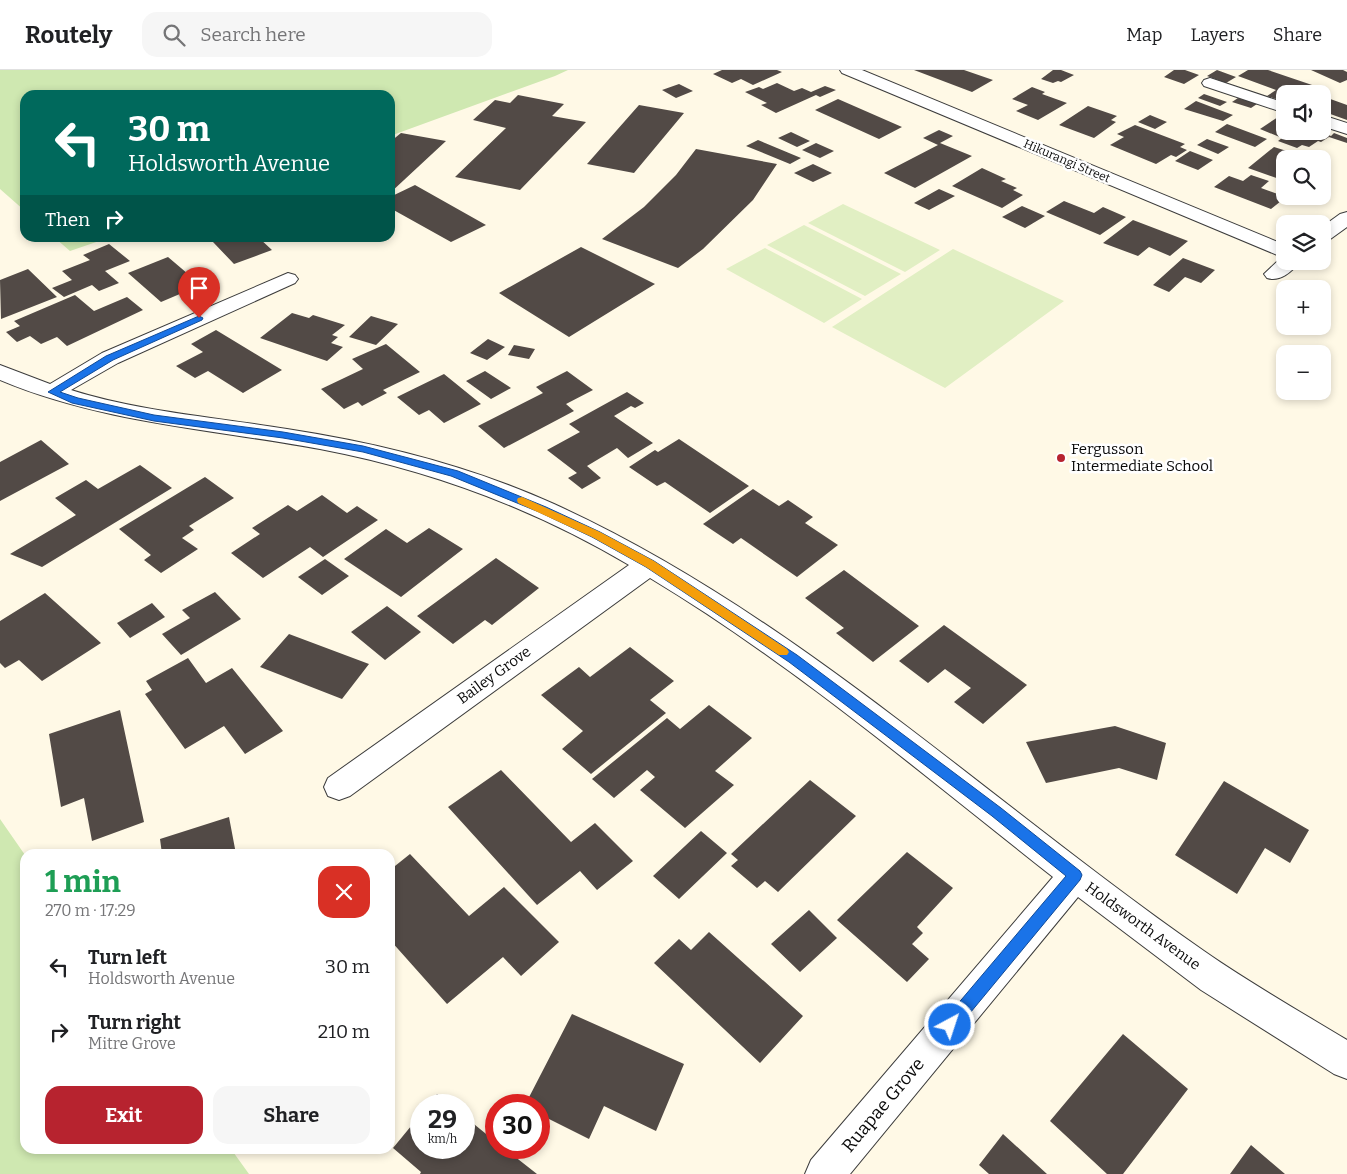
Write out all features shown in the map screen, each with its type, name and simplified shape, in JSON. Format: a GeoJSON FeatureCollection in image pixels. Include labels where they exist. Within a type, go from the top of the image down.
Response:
{"type":"FeatureCollection","features":[{"type":"Feature","properties":{"kind":"street","name":"Hikurangi Street"},"geometry":{"type":"LineString","coordinates":[[848,70],[1276,248]]}},
{"type":"Feature","properties":{"kind":"street"},"geometry":{"type":"LineString","coordinates":[[1210,83],[1276,105]]}},
{"type":"Feature","properties":{"kind":"street"},"geometry":{"type":"LineString","coordinates":[[1331,123],[1347,128]]}},
{"type":"Feature","properties":{"kind":"street"},"geometry":{"type":"LineString","coordinates":[[1331,230],[1347,218]]}},
{"type":"Feature","properties":{"kind":"street"},"geometry":{"type":"LineString","coordinates":[[1274,274],[1279,270]]}},
{"type":"Feature","properties":{"kind":"street"},"geometry":{"type":"LineString","coordinates":[[52,392],[110,358],[288,279]]}},
{"type":"Feature","properties":{"kind":"street","name":"Holdsworth Avenue"},"geometry":{"type":"LineString","coordinates":[[0,372],[75,401],[111,410],[154,418],[292,437],[363,449],[407,460],[498,490],[596,534],[650,564],[793,658],[997,812],[1176,951],[1261,1008],[1347,1061]]}},
{"type":"Feature","properties":{"kind":"street","name":"Bailey Grove"},"geometry":{"type":"LineString","coordinates":[[339,787],[650,564]]}},
{"type":"Feature","properties":{"kind":"street","name":"Ruapae Grove"},"geometry":{"type":"LineString","coordinates":[[825,1174],[1076,875]]}},
{"type":"Feature","properties":{"kind":"green space"},"geometry":{"type":"Polygon","coordinates":[[[0,70],[568,70],[395,134],[395,90],[20,90],[20,207],[0,189],[0,70]]]}},
{"type":"Feature","properties":{"kind":"green space"},"geometry":{"type":"Polygon","coordinates":[[[843,204],[940,250],[905,272],[808,223],[843,204]]]}},
{"type":"Feature","properties":{"kind":"green space"},"geometry":{"type":"Polygon","coordinates":[[[804,225],[901,274],[865,296],[767,245],[804,225]]]}},
{"type":"Feature","properties":{"kind":"green space"},"geometry":{"type":"Polygon","coordinates":[[[60,242],[96,242],[70,251],[60,242]]]}},
{"type":"Feature","properties":{"kind":"green space"},"geometry":{"type":"Polygon","coordinates":[[[765,248],[862,299],[824,323],[726,269],[765,248]]]}},
{"type":"Feature","properties":{"kind":"green space"},"geometry":{"type":"Polygon","coordinates":[[[953,249],[1064,301],[945,388],[832,327],[953,249]]]}},
{"type":"Feature","properties":{"kind":"green space"},"geometry":{"type":"Polygon","coordinates":[[[0,819],[21,849],[20,1154],[235,1154],[249,1174],[0,1174],[0,819]]]}},
{"type":"Feature","properties":{"kind":"building"},"geometry":{"type":"Polygon","coordinates":[[[722,70],[777,70],[782,72],[753,85],[741,79],[732,83],[713,74],[722,70]]]}},
{"type":"Feature","properties":{"kind":"building"},"geometry":{"type":"Polygon","coordinates":[[[914,70],[964,70],[993,80],[972,92],[914,70]]]}},
{"type":"Feature","properties":{"kind":"building"},"geometry":{"type":"Polygon","coordinates":[[[1053,70],[1061,70],[1074,75],[1061,82],[1053,83],[1041,79],[1053,70]]]}},
{"type":"Feature","properties":{"kind":"building"},"geometry":{"type":"Polygon","coordinates":[[[1174,70],[1185,70],[1199,75],[1184,84],[1164,77],[1174,70]]]}},
{"type":"Feature","properties":{"kind":"building"},"geometry":{"type":"Polygon","coordinates":[[[1217,70],[1236,77],[1226,83],[1207,76],[1217,70]]]}},
{"type":"Feature","properties":{"kind":"building"},"geometry":{"type":"Polygon","coordinates":[[[1248,70],[1268,70],[1312,85],[1276,85],[1276,90],[1238,76],[1248,70]]]}},
{"type":"Feature","properties":{"kind":"building"},"geometry":{"type":"Polygon","coordinates":[[[1311,70],[1343,70],[1347,72],[1347,80],[1340,83],[1311,70]]]}},
{"type":"Feature","properties":{"kind":"building"},"geometry":{"type":"Polygon","coordinates":[[[777,83],[794,91],[802,88],[811,92],[825,86],[836,90],[820,97],[816,95],[776,113],[761,105],[767,103],[745,92],[759,87],[763,89],[777,83]]]}},
{"type":"Feature","properties":{"kind":"building"},"geometry":{"type":"Polygon","coordinates":[[[679,84],[693,91],[676,98],[662,90],[679,84]]]}},
{"type":"Feature","properties":{"kind":"building"},"geometry":{"type":"Polygon","coordinates":[[[1032,87],[1045,92],[1042,94],[1067,103],[1038,120],[1016,111],[1028,105],[1012,99],[1032,87]]]}},
{"type":"Feature","properties":{"kind":"building"},"geometry":{"type":"Polygon","coordinates":[[[1276,90],[1276,99],[1267,96],[1276,90]]]}},
{"type":"Feature","properties":{"kind":"building"},"geometry":{"type":"Polygon","coordinates":[[[1204,94],[1227,102],[1220,106],[1198,98],[1204,94]]]}},
{"type":"Feature","properties":{"kind":"building"},"geometry":{"type":"Polygon","coordinates":[[[518,95],[564,104],[552,116],[586,122],[520,190],[455,177],[506,128],[473,120],[495,100],[510,103],[518,95]]]}},
{"type":"Feature","properties":{"kind":"building"},"geometry":{"type":"Polygon","coordinates":[[[1238,98],[1257,104],[1251,108],[1232,102],[1238,98]]]}},
{"type":"Feature","properties":{"kind":"building"},"geometry":{"type":"Polygon","coordinates":[[[838,99],[902,127],[879,139],[815,110],[838,99]]]}},
{"type":"Feature","properties":{"kind":"building"},"geometry":{"type":"Polygon","coordinates":[[[1331,99],[1347,105],[1347,120],[1331,114],[1331,99]]]}},
{"type":"Feature","properties":{"kind":"building"},"geometry":{"type":"Polygon","coordinates":[[[1196,101],[1233,115],[1223,121],[1184,109],[1196,101]]]}},
{"type":"Feature","properties":{"kind":"building"},"geometry":{"type":"Polygon","coordinates":[[[639,105],[684,113],[634,173],[587,164],[639,105]]]}},
{"type":"Feature","properties":{"kind":"building"},"geometry":{"type":"Polygon","coordinates":[[[1088,106],[1117,116],[1111,120],[1116,122],[1094,138],[1059,125],[1088,106]]]}},
{"type":"Feature","properties":{"kind":"building"},"geometry":{"type":"Polygon","coordinates":[[[1150,115],[1167,122],[1155,129],[1138,122],[1150,115]]]}},
{"type":"Feature","properties":{"kind":"building"},"geometry":{"type":"Polygon","coordinates":[[[1276,118],[1276,136],[1260,129],[1276,118]]]}},
{"type":"Feature","properties":{"kind":"building"},"geometry":{"type":"Polygon","coordinates":[[[1227,124],[1267,139],[1255,147],[1215,132],[1227,124]]]}},
{"type":"Feature","properties":{"kind":"building"},"geometry":{"type":"Polygon","coordinates":[[[1135,125],[1185,144],[1180,147],[1187,150],[1176,157],[1171,155],[1156,164],[1110,145],[1124,137],[1117,134],[1135,125]]]}},
{"type":"Feature","properties":{"kind":"building"},"geometry":{"type":"Polygon","coordinates":[[[939,130],[953,136],[940,143],[972,156],[915,188],[884,173],[938,145],[923,138],[939,130]]]}},
{"type":"Feature","properties":{"kind":"building"},"geometry":{"type":"Polygon","coordinates":[[[791,132],[810,141],[797,147],[778,138],[791,132]]]}},
{"type":"Feature","properties":{"kind":"building"},"geometry":{"type":"Polygon","coordinates":[[[401,133],[446,141],[395,188],[395,138],[401,133]]]}},
{"type":"Feature","properties":{"kind":"building"},"geometry":{"type":"Polygon","coordinates":[[[1334,133],[1347,138],[1347,143],[1331,138],[1331,136],[1334,133]]]}},
{"type":"Feature","properties":{"kind":"building"},"geometry":{"type":"Polygon","coordinates":[[[1207,139],[1229,147],[1218,154],[1197,145],[1207,139]]]}},
{"type":"Feature","properties":{"kind":"building"},"geometry":{"type":"Polygon","coordinates":[[[758,140],[801,158],[790,164],[746,146],[758,140]]]}},
{"type":"Feature","properties":{"kind":"building"},"geometry":{"type":"Polygon","coordinates":[[[1324,140],[1318,141],[1309,147],[1302,145],[1297,148],[1278,141],[1324,140]]]}},
{"type":"Feature","properties":{"kind":"building"},"geometry":{"type":"Polygon","coordinates":[[[816,143],[834,151],[820,158],[802,150],[816,143]]]}},
{"type":"Feature","properties":{"kind":"building"},"geometry":{"type":"Polygon","coordinates":[[[1274,147],[1284,150],[1276,150],[1276,178],[1248,168],[1274,147]]]}},
{"type":"Feature","properties":{"kind":"building"},"geometry":{"type":"Polygon","coordinates":[[[696,149],[777,164],[753,200],[703,249],[678,268],[602,239],[644,207],[676,175],[696,149]]]}},
{"type":"Feature","properties":{"kind":"building"},"geometry":{"type":"Polygon","coordinates":[[[1190,151],[1213,160],[1198,170],[1175,161],[1190,151]]]}},
{"type":"Feature","properties":{"kind":"building"},"geometry":{"type":"Polygon","coordinates":[[[813,164],[832,173],[813,182],[794,173],[813,164]]]}},
{"type":"Feature","properties":{"kind":"building"},"geometry":{"type":"Polygon","coordinates":[[[982,168],[1006,179],[1001,181],[1017,188],[1013,190],[1023,195],[1002,208],[952,186],[982,168]]]}},
{"type":"Feature","properties":{"kind":"building"},"geometry":{"type":"Polygon","coordinates":[[[1251,175],[1269,181],[1261,188],[1276,193],[1276,205],[1271,209],[1214,187],[1229,176],[1243,181],[1251,175]]]}},
{"type":"Feature","properties":{"kind":"building"},"geometry":{"type":"Polygon","coordinates":[[[415,185],[486,225],[451,242],[395,211],[395,195],[415,185]]]}},
{"type":"Feature","properties":{"kind":"building"},"geometry":{"type":"Polygon","coordinates":[[[939,189],[955,196],[929,210],[914,203],[939,189]]]}},
{"type":"Feature","properties":{"kind":"building"},"geometry":{"type":"Polygon","coordinates":[[[1064,201],[1094,213],[1103,207],[1126,217],[1100,235],[1046,212],[1064,201]]]}},
{"type":"Feature","properties":{"kind":"building"},"geometry":{"type":"Polygon","coordinates":[[[1022,206],[1045,216],[1025,228],[1002,217],[1022,206]]]}},
{"type":"Feature","properties":{"kind":"building"},"geometry":{"type":"Polygon","coordinates":[[[1133,220],[1188,241],[1170,256],[1149,247],[1138,256],[1103,243],[1133,220]]]}},
{"type":"Feature","properties":{"kind":"building"},"geometry":{"type":"Polygon","coordinates":[[[213,242],[263,242],[272,250],[234,264],[213,242]]]}},
{"type":"Feature","properties":{"kind":"building"},"geometry":{"type":"Polygon","coordinates":[[[109,244],[130,261],[105,271],[119,283],[99,291],[92,285],[64,297],[52,288],[72,280],[62,271],[90,260],[83,255],[109,244]]]}},
{"type":"Feature","properties":{"kind":"building"},"geometry":{"type":"Polygon","coordinates":[[[581,247],[655,284],[569,337],[499,293],[581,247]]]}},
{"type":"Feature","properties":{"kind":"building"},"geometry":{"type":"Polygon","coordinates":[[[168,257],[201,285],[161,302],[128,273],[168,257]]]}},
{"type":"Feature","properties":{"kind":"building"},"geometry":{"type":"Polygon","coordinates":[[[1183,258],[1215,270],[1201,283],[1185,277],[1169,292],[1153,285],[1183,258]]]}},
{"type":"Feature","properties":{"kind":"building"},"geometry":{"type":"Polygon","coordinates":[[[28,269],[57,297],[1,319],[0,280],[28,269]]]}},
{"type":"Feature","properties":{"kind":"building"},"geometry":{"type":"Polygon","coordinates":[[[75,295],[94,311],[127,297],[143,310],[67,346],[57,337],[41,344],[30,336],[17,342],[6,332],[20,326],[14,321],[75,295]]]}},
{"type":"Feature","properties":{"kind":"building"},"geometry":{"type":"Polygon","coordinates":[[[292,313],[309,318],[313,315],[345,325],[332,335],[338,337],[331,343],[343,347],[327,361],[260,338],[292,313]]]}},
{"type":"Feature","properties":{"kind":"building"},"geometry":{"type":"Polygon","coordinates":[[[371,316],[398,324],[376,345],[349,337],[371,316]]]}},
{"type":"Feature","properties":{"kind":"building"},"geometry":{"type":"Polygon","coordinates":[[[216,330],[282,370],[243,393],[208,371],[195,378],[176,366],[203,352],[191,344],[216,330]]]}},
{"type":"Feature","properties":{"kind":"building"},"geometry":{"type":"Polygon","coordinates":[[[488,339],[505,347],[487,360],[470,353],[488,339]]]}},
{"type":"Feature","properties":{"kind":"building"},"geometry":{"type":"Polygon","coordinates":[[[386,344],[420,372],[383,390],[387,393],[362,406],[358,402],[344,409],[321,389],[363,369],[352,359],[386,344]]]}},
{"type":"Feature","properties":{"kind":"building"},"geometry":{"type":"Polygon","coordinates":[[[514,345],[535,349],[529,359],[508,355],[514,345]]]}},
{"type":"Feature","properties":{"kind":"building"},"geometry":{"type":"Polygon","coordinates":[[[485,371],[511,388],[491,399],[466,381],[485,371]]]}},
{"type":"Feature","properties":{"kind":"building"},"geometry":{"type":"Polygon","coordinates":[[[567,371],[593,390],[566,404],[574,411],[504,448],[478,426],[543,393],[536,387],[567,371]]]}},
{"type":"Feature","properties":{"kind":"building"},"geometry":{"type":"Polygon","coordinates":[[[444,374],[481,404],[444,423],[429,410],[419,415],[397,397],[444,374]]]}},
{"type":"Feature","properties":{"kind":"building"},"geometry":{"type":"Polygon","coordinates":[[[627,392],[644,403],[635,408],[631,406],[614,416],[653,443],[628,458],[617,448],[587,466],[601,478],[582,489],[568,478],[577,473],[547,450],[580,432],[569,424],[627,392]]]}},
{"type":"Feature","properties":{"kind":"building"},"geometry":{"type":"Polygon","coordinates":[[[679,439],[749,486],[710,513],[665,482],[657,486],[629,467],[655,450],[658,452],[679,439]]]}},
{"type":"Feature","properties":{"kind":"building"},"geometry":{"type":"Polygon","coordinates":[[[41,440],[69,464],[0,501],[0,462],[41,440]]]}},
{"type":"Feature","properties":{"kind":"building"},"geometry":{"type":"Polygon","coordinates":[[[140,465],[172,488],[42,567],[10,554],[76,515],[55,498],[86,480],[98,489],[140,465]]]}},
{"type":"Feature","properties":{"kind":"building"},"geometry":{"type":"Polygon","coordinates":[[[205,477],[234,498],[189,526],[194,530],[182,538],[198,549],[161,573],[144,560],[151,555],[119,529],[205,477]]]}},
{"type":"Feature","properties":{"kind":"building"},"geometry":{"type":"Polygon","coordinates":[[[753,489],[779,506],[788,500],[813,517],[805,523],[838,545],[797,577],[741,538],[733,544],[703,524],[753,489]]]}},
{"type":"Feature","properties":{"kind":"building"},"geometry":{"type":"Polygon","coordinates":[[[322,495],[347,513],[357,506],[378,520],[323,557],[310,547],[263,578],[231,553],[260,534],[252,528],[288,505],[297,511],[322,495]]]}},
{"type":"Feature","properties":{"kind":"building"},"geometry":{"type":"Polygon","coordinates":[[[429,528],[463,549],[401,597],[344,559],[386,529],[407,543],[429,528]]]}},
{"type":"Feature","properties":{"kind":"building"},"geometry":{"type":"Polygon","coordinates":[[[496,558],[539,588],[492,625],[485,620],[453,644],[417,616],[496,558]]]}},
{"type":"Feature","properties":{"kind":"building"},"geometry":{"type":"Polygon","coordinates":[[[325,559],[349,576],[322,595],[298,577],[325,559]]]}},
{"type":"Feature","properties":{"kind":"building"},"geometry":{"type":"Polygon","coordinates":[[[844,570],[919,626],[873,662],[836,633],[844,628],[805,598],[844,570]]]}},
{"type":"Feature","properties":{"kind":"building"},"geometry":{"type":"Polygon","coordinates":[[[215,592],[241,619],[181,655],[162,634],[190,618],[182,610],[215,592]]]}},
{"type":"Feature","properties":{"kind":"building"},"geometry":{"type":"Polygon","coordinates":[[[45,593],[101,643],[42,681],[19,660],[5,668],[0,663],[0,621],[45,593]]]}},
{"type":"Feature","properties":{"kind":"building"},"geometry":{"type":"Polygon","coordinates":[[[152,603],[165,617],[130,638],[117,623],[152,603]]]}},
{"type":"Feature","properties":{"kind":"building"},"geometry":{"type":"Polygon","coordinates":[[[387,606],[421,632],[385,660],[351,632],[387,606]]]}},
{"type":"Feature","properties":{"kind":"building"},"geometry":{"type":"Polygon","coordinates":[[[944,625],[1027,685],[983,724],[954,702],[971,688],[945,669],[928,683],[899,661],[944,625]]]}},
{"type":"Feature","properties":{"kind":"building"},"geometry":{"type":"Polygon","coordinates":[[[289,634],[369,664],[342,699],[260,667],[289,634]]]}},
{"type":"Feature","properties":{"kind":"building"},"geometry":{"type":"Polygon","coordinates":[[[630,647],[674,681],[650,700],[666,713],[591,774],[562,749],[583,731],[541,695],[579,667],[590,677],[630,647]]]}},
{"type":"Feature","properties":{"kind":"building"},"geometry":{"type":"Polygon","coordinates":[[[188,658],[206,683],[232,668],[283,731],[245,754],[224,726],[185,749],[145,694],[152,690],[146,681],[188,658]]]}},
{"type":"Feature","properties":{"kind":"building"},"geometry":{"type":"Polygon","coordinates":[[[709,705],[752,738],[715,771],[734,785],[685,828],[640,790],[655,777],[647,770],[614,798],[592,779],[667,718],[680,729],[709,705]]]}},
{"type":"Feature","properties":{"kind":"building"},"geometry":{"type":"Polygon","coordinates":[[[120,710],[144,822],[92,841],[84,798],[61,807],[49,734],[120,710]]]}},
{"type":"Feature","properties":{"kind":"building"},"geometry":{"type":"Polygon","coordinates":[[[1115,726],[1166,743],[1157,780],[1119,768],[1046,783],[1026,742],[1115,726]]]}},
{"type":"Feature","properties":{"kind":"building"},"geometry":{"type":"Polygon","coordinates":[[[501,770],[571,842],[595,823],[633,861],[597,890],[580,871],[537,905],[448,807],[501,770]]]}},
{"type":"Feature","properties":{"kind":"building"},"geometry":{"type":"Polygon","coordinates":[[[810,780],[856,816],[778,892],[765,881],[757,888],[731,866],[738,860],[731,854],[810,780]]]}},
{"type":"Feature","properties":{"kind":"building"},"geometry":{"type":"Polygon","coordinates":[[[1224,781],[1309,830],[1290,863],[1265,848],[1237,894],[1175,855],[1224,781]]]}},
{"type":"Feature","properties":{"kind":"building"},"geometry":{"type":"Polygon","coordinates":[[[229,817],[235,849],[161,849],[160,839],[229,817]]]}},
{"type":"Feature","properties":{"kind":"building"},"geometry":{"type":"Polygon","coordinates":[[[701,831],[727,853],[679,899],[653,876],[701,831]]]}},
{"type":"Feature","properties":{"kind":"building"},"geometry":{"type":"Polygon","coordinates":[[[907,852],[953,888],[917,927],[923,933],[912,944],[929,959],[907,982],[837,920],[907,852]]]}},
{"type":"Feature","properties":{"kind":"building"},"geometry":{"type":"Polygon","coordinates":[[[410,854],[469,916],[504,887],[559,942],[521,976],[503,957],[447,1004],[395,946],[395,866],[410,854]]]}},
{"type":"Feature","properties":{"kind":"building"},"geometry":{"type":"Polygon","coordinates":[[[809,910],[837,938],[800,972],[771,944],[809,910]]]}},
{"type":"Feature","properties":{"kind":"building"},"geometry":{"type":"Polygon","coordinates":[[[709,932],[803,1016],[760,1063],[654,963],[679,939],[691,950],[709,932]]]}},
{"type":"Feature","properties":{"kind":"building"},"geometry":{"type":"Polygon","coordinates":[[[572,1014],[684,1064],[656,1131],[604,1106],[589,1139],[550,1120],[550,1094],[531,1094],[572,1014]]]}},
{"type":"Feature","properties":{"kind":"building"},"geometry":{"type":"Polygon","coordinates":[[[1123,1034],[1188,1089],[1123,1174],[1107,1174],[1050,1121],[1123,1034]]]}},
{"type":"Feature","properties":{"kind":"building"},"geometry":{"type":"Polygon","coordinates":[[[475,1125],[485,1133],[485,1159],[518,1159],[537,1174],[420,1174],[421,1172],[395,1150],[395,1146],[410,1127],[410,1159],[475,1159],[475,1125]]]}},
{"type":"Feature","properties":{"kind":"building"},"geometry":{"type":"Polygon","coordinates":[[[1003,1134],[1047,1174],[989,1174],[979,1165],[1003,1134]]]}},
{"type":"Feature","properties":{"kind":"building"},"geometry":{"type":"Polygon","coordinates":[[[1251,1145],[1285,1174],[1230,1174],[1251,1145]]]}},
{"type":"Feature","properties":{"kind":"slow traffic"},"geometry":{"type":"LineString","coordinates":[[522,500],[596,534],[650,564],[783,652]]}},
{"type":"Feature","properties":{"kind":"place","name":"Fergusson Intermediate School"},"geometry":{"type":"Point","coordinates":[1061,458]}},
{"type":"Feature","properties":{"kind":"route"},"geometry":{"type":"LineString","coordinates":[[199,318],[110,358],[52,392],[75,401],[154,418],[283,435],[363,449],[454,474],[543,509],[596,534],[650,564],[793,658],[997,812],[1076,875],[950,1025]]}}]}
